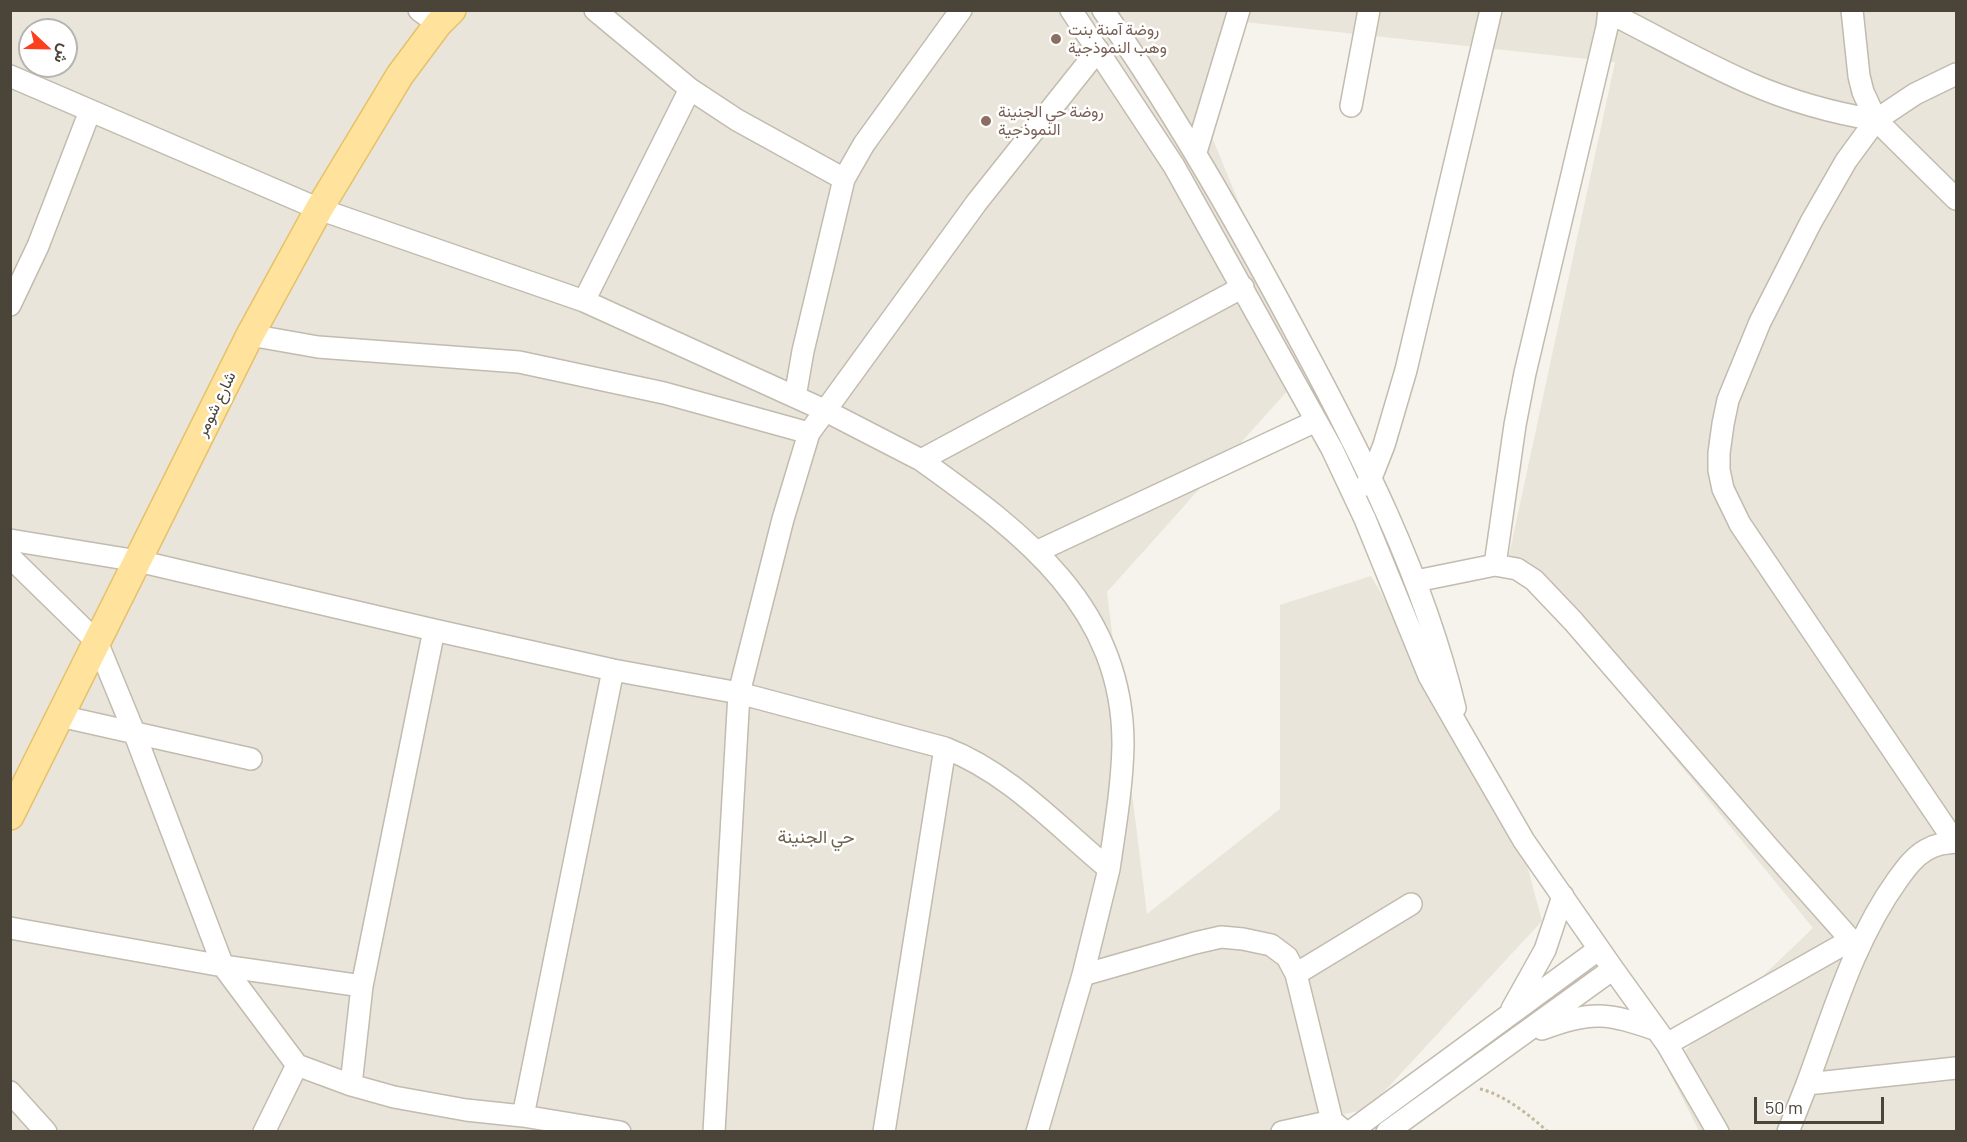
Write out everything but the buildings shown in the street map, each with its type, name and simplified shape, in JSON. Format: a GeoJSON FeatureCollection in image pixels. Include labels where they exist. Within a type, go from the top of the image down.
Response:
{"type":"FeatureCollection","features":[{"type":"Feature","properties":{"kind":"main road","name":"شارع شومر"},"geometry":{"type":"LineString","coordinates":[[10,816],[250,335],[319,209],[436,15]]}},
{"type":"Feature","properties":{"kind":"street"},"geometry":{"type":"LineString","coordinates":[[595,10],[690,89],[737,120],[844,179]]}},
{"type":"Feature","properties":{"kind":"street"},"geometry":{"type":"LineString","coordinates":[[1071,10],[1174,166],[1332,449],[1356,500],[1429,676],[1461,732],[1524,841],[1662,1037],[1718,1131]]}},
{"type":"Feature","properties":{"kind":"street"},"geometry":{"type":"LineString","coordinates":[[1103,10],[1196,152],[1272,287],[1371,478],[1416,581],[1446,671],[1461,732]]}},
{"type":"Feature","properties":{"kind":"street"},"geometry":{"type":"LineString","coordinates":[[1196,152],[1239,10]]}},
{"type":"Feature","properties":{"kind":"street"},"geometry":{"type":"LineString","coordinates":[[1351,106],[1370,10]]}},
{"type":"Feature","properties":{"kind":"street"},"geometry":{"type":"LineString","coordinates":[[1356,500],[1371,478],[1384,445],[1406,370],[1491,10]]}},
{"type":"Feature","properties":{"kind":"street"},"geometry":{"type":"LineString","coordinates":[[1852,10],[1859,76],[1863,92],[1876,120],[1956,200]]}},
{"type":"Feature","properties":{"kind":"street"},"geometry":{"type":"LineString","coordinates":[[795,398],[803,351],[844,179],[864,144],[960,11]]}},
{"type":"Feature","properties":{"kind":"street"},"geometry":{"type":"LineString","coordinates":[[1495,565],[1515,425],[1525,373],[1609,12],[1748,83],[1837,114],[1876,120]]}},
{"type":"Feature","properties":{"kind":"street"},"geometry":{"type":"LineString","coordinates":[[714,1131],[739,693],[783,519],[809,433],[984,193],[1098,50]]}},
{"type":"Feature","properties":{"kind":"street"},"geometry":{"type":"LineString","coordinates":[[1956,74],[1915,94],[1876,120],[1846,161],[1811,222],[1760,322],[1728,400],[1723,423],[1719,470],[1724,489],[1740,524],[1956,842]]}},
{"type":"Feature","properties":{"kind":"street"},"geometry":{"type":"LineString","coordinates":[[10,76],[319,209],[584,301],[824,410],[921,460],[980,502],[1038,551],[1081,604],[1112,666],[1120,706],[1123,744],[1109,869],[1083,975],[1037,1131]]}},
{"type":"Feature","properties":{"kind":"street"},"geometry":{"type":"LineString","coordinates":[[584,301],[690,89]]}},
{"type":"Feature","properties":{"kind":"street"},"geometry":{"type":"LineString","coordinates":[[10,305],[42,237],[90,111]]}},
{"type":"Feature","properties":{"kind":"street"},"geometry":{"type":"LineString","coordinates":[[921,460],[1242,287]]}},
{"type":"Feature","properties":{"kind":"street"},"geometry":{"type":"LineString","coordinates":[[250,335],[318,346],[519,362],[664,393],[809,433]]}},
{"type":"Feature","properties":{"kind":"street"},"geometry":{"type":"LineString","coordinates":[[1038,551],[1316,421]]}},
{"type":"Feature","properties":{"kind":"street"},"geometry":{"type":"LineString","coordinates":[[10,540],[138,561],[613,670],[739,693],[945,748],[967,756],[1016,788],[1109,869]]}},
{"type":"Feature","properties":{"kind":"street"},"geometry":{"type":"LineString","coordinates":[[10,557],[97,642],[134,732],[223,966],[297,1065],[351,1085],[426,1103],[621,1131]]}},
{"type":"Feature","properties":{"kind":"street"},"geometry":{"type":"LineString","coordinates":[[1416,581],[1495,565],[1517,569],[1534,580],[1573,621],[1855,944]]}},
{"type":"Feature","properties":{"kind":"street"},"geometry":{"type":"LineString","coordinates":[[351,1085],[362,986],[434,630]]}},
{"type":"Feature","properties":{"kind":"street"},"geometry":{"type":"LineString","coordinates":[[523,1116],[613,670]]}},
{"type":"Feature","properties":{"kind":"street"},"geometry":{"type":"LineString","coordinates":[[60,716],[251,759]]}},
{"type":"Feature","properties":{"kind":"street"},"geometry":{"type":"LineString","coordinates":[[884,1131],[945,748]]}},
{"type":"Feature","properties":{"kind":"street"},"geometry":{"type":"LineString","coordinates":[[1788,1131],[1807,1084],[1855,944],[1909,863],[1924,850],[1939,843],[1956,842]]}},
{"type":"Feature","properties":{"kind":"street"},"geometry":{"type":"LineString","coordinates":[[1508,1017],[1545,950],[1563,896]]}},
{"type":"Feature","properties":{"kind":"street"},"geometry":{"type":"LineString","coordinates":[[1296,974],[1411,904]]}},
{"type":"Feature","properties":{"kind":"street"},"geometry":{"type":"LineString","coordinates":[[10,928],[223,966],[362,986]]}},
{"type":"Feature","properties":{"kind":"street"},"geometry":{"type":"LineString","coordinates":[[1083,975],[1195,943],[1221,938],[1243,939],[1271,945],[1287,957],[1296,974],[1342,1128]]}},
{"type":"Feature","properties":{"kind":"street"},"geometry":{"type":"LineString","coordinates":[[1517,1039],[1566,1020],[1589,1016],[1612,1016],[1662,1037],[1855,944]]}},
{"type":"Feature","properties":{"kind":"street"},"geometry":{"type":"LineString","coordinates":[[1282,1131],[1342,1128],[1508,1017],[1599,950]]}},
{"type":"Feature","properties":{"kind":"street"},"geometry":{"type":"LineString","coordinates":[[1387,1131],[1613,969]]}},
{"type":"Feature","properties":{"kind":"street"},"geometry":{"type":"LineString","coordinates":[[264,1131],[297,1065]]}},
{"type":"Feature","properties":{"kind":"street"},"geometry":{"type":"LineString","coordinates":[[1807,1084],[1956,1068]]}},
{"type":"Feature","properties":{"kind":"street"},"geometry":{"type":"LineString","coordinates":[[10,1092],[46,1131]]}},
{"type":"Feature","properties":{"kind":"path"},"geometry":{"type":"LineString","coordinates":[[1455,1084],[1491,1091],[1536,1120],[1548,1131]]}},
{"type":"Feature","properties":{"kind":"shaded area"},"geometry":{"type":"Polygon","coordinates":[[[10,11],[1956,11],[1956,1131],[1699,1131],[1667,1068],[1813,928],[1509,555],[1615,62],[1244,22],[1201,110],[1307,369],[1107,592],[1147,914],[1280,809],[1280,605],[1371,576],[1514,816],[1542,921],[1368,1109],[1263,1132],[11,1131],[10,11]]]}},
{"type":"Feature","properties":{"kind":"place","name":"روضة آمنة بنت وهب النموذجية"},"geometry":{"type":"Point","coordinates":[1056,39]}},
{"type":"Feature","properties":{"kind":"place","name":"روضة حي الجنينة النموذجية"},"geometry":{"type":"Point","coordinates":[986,121]}},
{"type":"Feature","properties":{"kind":"district","name":"حي الجنينة"},"geometry":{"type":"Point","coordinates":[816,837]}}]}
